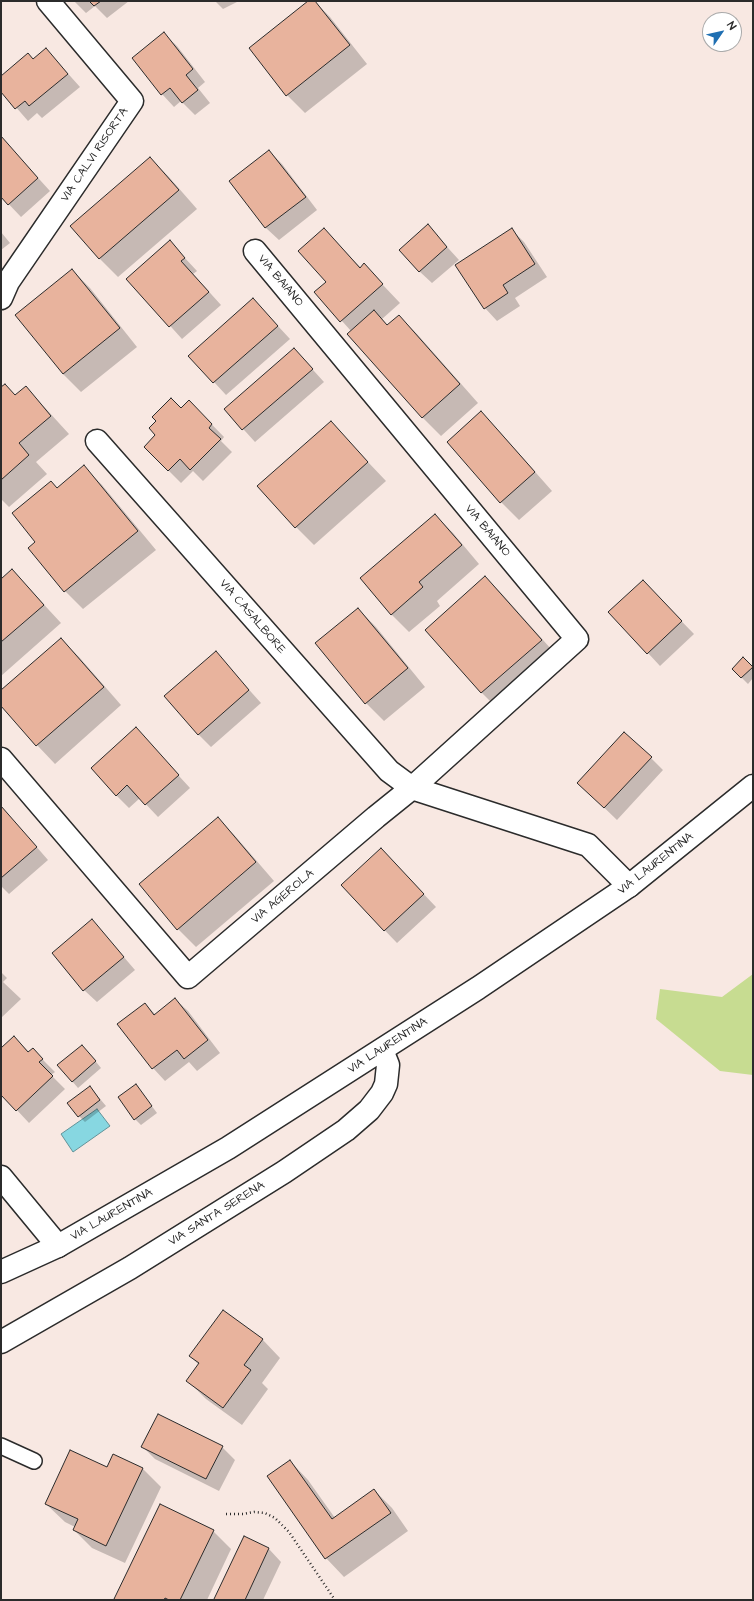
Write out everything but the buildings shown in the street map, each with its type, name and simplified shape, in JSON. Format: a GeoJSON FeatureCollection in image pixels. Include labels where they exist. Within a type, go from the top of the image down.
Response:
{"type":"FeatureCollection","features":[{"type":"Feature","properties":{"kind":"street","name":"VIA CALVI RISORTA"},"geometry":{"type":"LineString","coordinates":[[1,298],[8,282],[132,101],[48,1]]}},
{"type":"Feature","properties":{"kind":"street","name":"VIA BAIANO"},"geometry":{"type":"LineString","coordinates":[[255,251],[577,639],[412,788]]}},
{"type":"Feature","properties":{"kind":"street","name":"VIA CASALBORE"},"geometry":{"type":"LineString","coordinates":[[97,441],[389,772],[412,788]]}},
{"type":"Feature","properties":{"kind":"street","name":"VIA AGEROLA"},"geometry":{"type":"LineString","coordinates":[[1,759],[188,977],[412,788]]}},
{"type":"Feature","properties":{"kind":"street","name":"VIA LAURENTINA"},"geometry":{"type":"LineString","coordinates":[[1,1272],[58,1246],[228,1148],[478,988],[629,886],[753,786]]}},
{"type":"Feature","properties":{"kind":"street"},"geometry":{"type":"LineString","coordinates":[[412,788],[588,845],[629,886]]}},
{"type":"Feature","properties":{"kind":"street","name":"VIA SANTA SERENA"},"geometry":{"type":"LineString","coordinates":[[1,1342],[130,1268],[284,1172],[346,1130],[370,1110],[382,1093],[386,1084],[388,1064],[382,1050]]}},
{"type":"Feature","properties":{"kind":"street"},"geometry":{"type":"LineString","coordinates":[[1,1177],[58,1246]]}},
{"type":"Feature","properties":{"kind":"lane"},"geometry":{"type":"LineString","coordinates":[[1,1446],[34,1461]]}},
{"type":"Feature","properties":{"kind":"path"},"geometry":{"type":"LineString","coordinates":[[226,1514],[260,1512],[275,1518],[289,1532],[335,1600]]}},
{"type":"Feature","properties":{"kind":"green space"},"geometry":{"type":"Polygon","coordinates":[[[753,974],[753,1075],[720,1071],[656,1019],[660,989],[722,997],[753,974]]]}},
{"type":"Feature","properties":{"kind":"water"},"geometry":{"type":"Polygon","coordinates":[[[97,1109],[110,1126],[73,1152],[61,1134],[97,1109]]]}}]}
